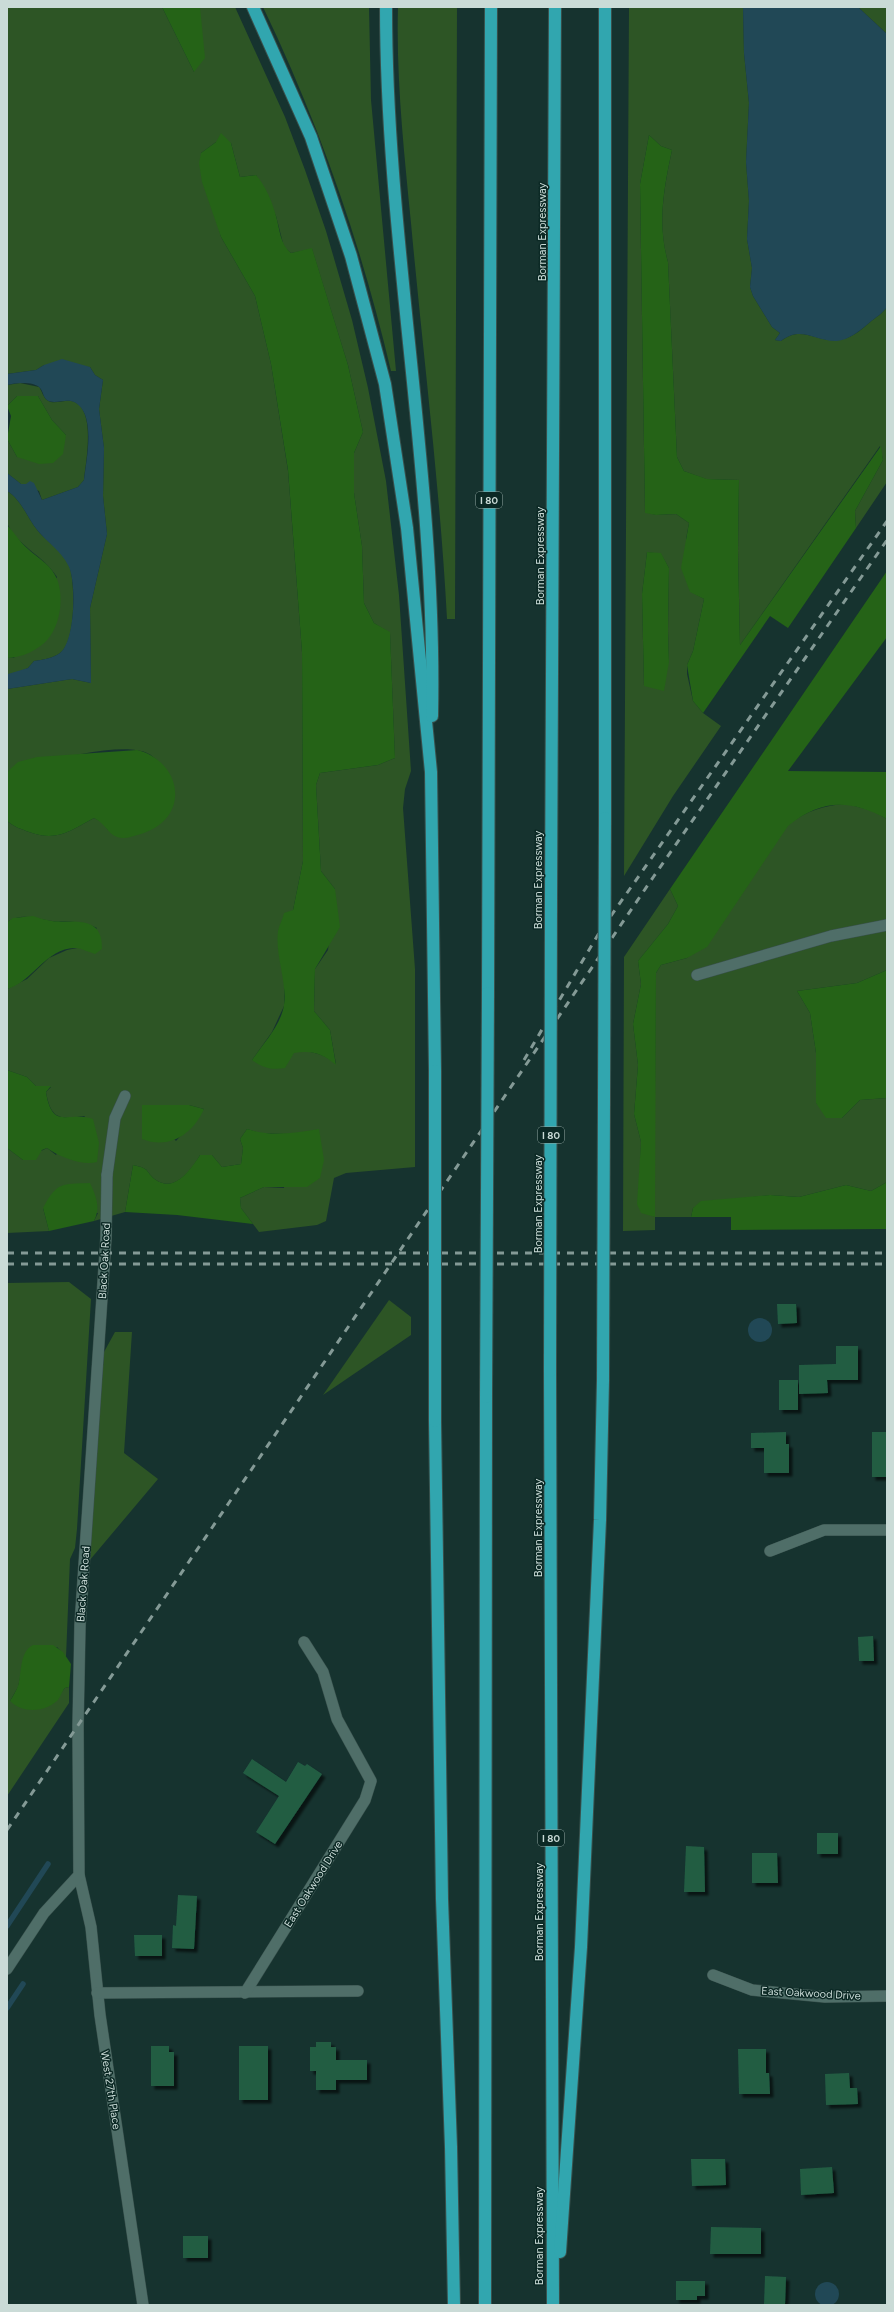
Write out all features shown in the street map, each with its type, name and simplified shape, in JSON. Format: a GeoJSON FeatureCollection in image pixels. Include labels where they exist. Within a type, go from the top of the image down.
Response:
{"type":"FeatureCollection","features":[{"type":"Feature","properties":{"kind":"highway"},"geometry":{"type":"LineString","coordinates":[[253,7],[313,145],[351,256],[385,384],[407,528],[431,772]]}},
{"type":"Feature","properties":{"kind":"highway"},"geometry":{"type":"LineString","coordinates":[[386,7],[386,83],[393,183],[423,464],[431,582],[434,657],[431,772],[435,1071],[434,1421],[442,1884],[451,2147],[454,2305]]}},
{"type":"Feature","properties":{"kind":"highway","name":"I 80"},"geometry":{"type":"LineString","coordinates":[[485,2305],[486,1397],[491,7]]}},
{"type":"Feature","properties":{"kind":"highway","name":"Borman Expressway"},"geometry":{"type":"LineString","coordinates":[[552,2305],[550,1371],[555,7]]}},
{"type":"Feature","properties":{"kind":"highway"},"geometry":{"type":"LineString","coordinates":[[556,2305],[582,1939],[600,1520],[603,1380],[605,7]]}},
{"type":"Feature","properties":{"kind":"street"},"geometry":{"type":"LineString","coordinates":[[697,975],[831,936],[887,925]]}},
{"type":"Feature","properties":{"kind":"street","name":"Black Oak Road"},"geometry":{"type":"LineString","coordinates":[[79,1875],[78,1726],[80,1626],[106,1238],[106,1175],[115,1118],[125,1096]]}},
{"type":"Feature","properties":{"kind":"street"},"geometry":{"type":"LineString","coordinates":[[770,1551],[824,1530],[887,1530]]}},
{"type":"Feature","properties":{"kind":"street","name":"East Oakwood Drive"},"geometry":{"type":"LineString","coordinates":[[245,1993],[365,1800],[371,1787],[369,1776],[337,1719],[323,1672],[304,1642]]}},
{"type":"Feature","properties":{"kind":"street"},"geometry":{"type":"LineString","coordinates":[[7,1968],[44,1913],[79,1875]]}},
{"type":"Feature","properties":{"kind":"street","name":"West 27th Place"},"geometry":{"type":"LineString","coordinates":[[79,1875],[91,1927],[97,1993],[143,2305]]}},
{"type":"Feature","properties":{"kind":"street","name":"East Oakwood Drive"},"geometry":{"type":"LineString","coordinates":[[713,1976],[752,1990],[825,1997],[887,1996]]}},
{"type":"Feature","properties":{"kind":"street"},"geometry":{"type":"LineString","coordinates":[[97,1993],[358,1991]]}},
{"type":"Feature","properties":{"kind":"green space"},"geometry":{"type":"Polygon","coordinates":[[[7,7],[162,7],[194,72],[200,7],[235,7],[285,117],[305,170],[326,231],[352,320],[368,388],[386,481],[399,595],[411,771],[405,789],[403,808],[415,969],[415,1167],[346,1173],[334,1178],[326,1221],[317,1225],[259,1232],[241,1208],[240,1198],[264,1187],[284,1188],[288,1134],[259,1133],[247,1129],[240,1139],[243,1148],[241,1164],[222,1167],[212,1155],[200,1155],[182,1178],[170,1184],[156,1180],[145,1169],[133,1165],[125,1212],[94,1221],[98,1213],[43,1208],[49,1231],[7,1233],[7,1148],[23,1160],[47,1148],[56,1155],[85,1116],[69,1118],[58,1116],[54,1113],[48,1101],[46,1092],[51,1087],[36,1086],[27,1077],[7,1070],[7,989],[27,979],[49,958],[67,950],[77,948],[97,928],[81,923],[52,921],[29,917],[18,917],[7,922],[7,821],[29,832],[48,836],[63,834],[94,818],[102,822],[108,830],[161,765],[147,753],[118,749],[57,759],[7,772],[7,689],[72,679],[91,683],[90,608],[107,534],[103,496],[104,448],[99,409],[103,380],[95,375],[90,367],[44,365],[36,370],[7,374],[7,7]],[[216,142],[201,153],[221,237],[255,296],[271,364],[288,471],[302,652],[303,861],[293,910],[279,950],[284,978],[284,1006],[272,1032],[252,1060],[285,1053],[306,1052],[316,1053],[326,1057],[336,1064],[330,1030],[314,1011],[315,969],[328,950],[335,889],[321,871],[316,785],[320,773],[378,765],[395,758],[390,633],[374,623],[364,603],[362,546],[354,493],[354,453],[363,432],[348,365],[312,249],[291,253],[284,247],[276,216],[256,175],[240,177],[231,143],[216,142]],[[142,1105],[176,1141],[204,1109],[189,1105],[142,1105]]]}},
{"type":"Feature","properties":{"kind":"green space"},"geometry":{"type":"Polygon","coordinates":[[[162,7],[200,7],[205,58],[194,72],[162,7]]]}},
{"type":"Feature","properties":{"kind":"green space"},"geometry":{"type":"Polygon","coordinates":[[[263,7],[369,7],[371,100],[396,371],[391,371],[352,231],[321,141],[284,52],[263,7]]]}},
{"type":"Feature","properties":{"kind":"green space"},"geometry":{"type":"Polygon","coordinates":[[[398,7],[457,7],[455,619],[447,619],[436,470],[403,142],[398,61],[398,7]]]}},
{"type":"Feature","properties":{"kind":"green space"},"geometry":{"type":"Polygon","coordinates":[[[629,7],[743,7],[744,53],[749,103],[746,162],[749,201],[747,239],[752,268],[750,287],[753,296],[772,327],[780,333],[775,340],[781,341],[796,334],[809,335],[829,340],[841,340],[862,329],[887,307],[887,482],[856,528],[855,511],[883,460],[880,446],[740,645],[738,551],[739,480],[706,479],[684,471],[677,457],[668,262],[662,220],[666,178],[672,150],[661,146],[649,135],[640,184],[645,512],[656,515],[676,514],[689,523],[686,539],[690,591],[704,599],[693,651],[687,665],[687,674],[693,701],[703,713],[721,726],[673,796],[624,876],[629,7]],[[647,552],[642,594],[644,686],[669,662],[669,568],[661,554],[647,552]]]}},
{"type":"Feature","properties":{"kind":"green space"},"geometry":{"type":"Polygon","coordinates":[[[858,7],[887,7],[887,34],[858,7]]]}},
{"type":"Feature","properties":{"kind":"green space"},"geometry":{"type":"Polygon","coordinates":[[[221,133],[231,143],[240,177],[256,175],[266,189],[271,200],[282,241],[287,249],[291,253],[312,248],[348,365],[363,432],[354,453],[354,493],[362,546],[364,603],[374,623],[390,632],[395,758],[378,765],[320,773],[316,785],[321,871],[335,889],[340,927],[315,969],[314,1011],[330,1030],[336,1065],[322,1056],[306,1052],[294,1053],[285,1068],[267,1068],[252,1060],[271,1034],[279,1020],[284,1005],[284,986],[278,950],[278,931],[284,913],[293,910],[303,861],[302,652],[288,470],[271,364],[255,296],[221,237],[202,182],[199,163],[201,153],[216,142],[221,133]]]}},
{"type":"Feature","properties":{"kind":"green space"},"geometry":{"type":"Polygon","coordinates":[[[649,135],[661,146],[672,150],[666,178],[662,219],[668,262],[677,457],[684,471],[707,479],[739,480],[738,551],[740,645],[881,446],[883,460],[855,511],[856,528],[788,628],[770,616],[703,713],[693,701],[687,665],[693,651],[704,599],[690,592],[681,568],[689,523],[676,514],[656,515],[645,513],[640,184],[649,135]]]}},
{"type":"Feature","properties":{"kind":"green space"},"geometry":{"type":"Polygon","coordinates":[[[20,383],[39,387],[44,397],[49,401],[71,401],[79,405],[84,413],[87,423],[88,448],[84,480],[78,487],[42,500],[39,491],[21,484],[7,473],[7,439],[17,457],[66,435],[52,420],[38,396],[17,396],[7,406],[7,385],[20,383]]]}},
{"type":"Feature","properties":{"kind":"green space"},"geometry":{"type":"Polygon","coordinates":[[[17,396],[38,396],[52,420],[66,435],[63,454],[53,463],[39,464],[17,457],[7,439],[11,416],[7,406],[17,396]]]}},
{"type":"Feature","properties":{"kind":"green space"},"geometry":{"type":"Polygon","coordinates":[[[7,491],[17,499],[38,531],[60,552],[68,562],[72,576],[73,613],[69,637],[65,647],[60,653],[48,658],[34,661],[28,668],[7,677],[7,658],[14,658],[57,577],[45,563],[18,539],[8,525],[6,514],[7,491]]]}},
{"type":"Feature","properties":{"kind":"green space"},"geometry":{"type":"Polygon","coordinates":[[[7,525],[24,545],[46,563],[55,575],[60,590],[61,599],[59,617],[48,639],[40,647],[29,653],[12,658],[7,658],[7,525]]]}},
{"type":"Feature","properties":{"kind":"green space"},"geometry":{"type":"Polygon","coordinates":[[[647,552],[661,553],[669,568],[669,662],[664,691],[644,686],[642,594],[647,552]]]}},
{"type":"Feature","properties":{"kind":"green space"},"geometry":{"type":"Polygon","coordinates":[[[887,571],[887,637],[788,771],[887,772],[887,819],[873,812],[848,805],[824,807],[800,817],[788,826],[707,947],[687,958],[661,965],[656,973],[655,1217],[641,1213],[637,1204],[641,1142],[634,1114],[638,1065],[633,1024],[641,984],[638,961],[668,924],[678,906],[670,889],[887,571]]]}},
{"type":"Feature","properties":{"kind":"green space"},"geometry":{"type":"Polygon","coordinates":[[[137,750],[152,756],[164,766],[171,777],[175,790],[174,803],[168,816],[157,826],[141,834],[120,838],[114,836],[94,818],[63,834],[48,836],[29,832],[7,821],[7,772],[18,762],[37,757],[137,750]]]}},
{"type":"Feature","properties":{"kind":"green space"},"geometry":{"type":"Polygon","coordinates":[[[847,804],[873,811],[887,819],[887,970],[857,983],[797,991],[810,1013],[816,1053],[816,1103],[842,1118],[860,1100],[887,1098],[887,1182],[871,1191],[846,1185],[799,1197],[770,1195],[713,1200],[693,1208],[691,1217],[655,1217],[655,1230],[623,1231],[624,957],[670,889],[678,906],[668,924],[638,961],[641,984],[633,1024],[638,1065],[634,1114],[641,1142],[640,1173],[654,1217],[656,973],[661,965],[687,958],[788,825],[809,812],[823,807],[847,804]]]}},
{"type":"Feature","properties":{"kind":"green space"},"geometry":{"type":"Polygon","coordinates":[[[33,916],[52,921],[86,923],[93,926],[98,931],[101,938],[102,949],[95,954],[77,948],[66,949],[49,958],[25,979],[7,989],[7,922],[13,918],[33,916]]]}},
{"type":"Feature","properties":{"kind":"green space"},"geometry":{"type":"Polygon","coordinates":[[[887,970],[887,1098],[860,1100],[842,1118],[826,1118],[816,1103],[816,1053],[810,1013],[797,991],[857,983],[887,970]]]}},
{"type":"Feature","properties":{"kind":"green space"},"geometry":{"type":"Polygon","coordinates":[[[7,1070],[27,1077],[36,1086],[51,1086],[46,1092],[52,1112],[57,1116],[84,1117],[93,1119],[99,1143],[97,1162],[78,1162],[58,1155],[47,1148],[42,1150],[36,1160],[23,1160],[7,1148],[7,1070]]]}},
{"type":"Feature","properties":{"kind":"green space"},"geometry":{"type":"Polygon","coordinates":[[[142,1105],[189,1105],[204,1109],[193,1126],[179,1138],[171,1141],[152,1142],[142,1139],[142,1105]]]}},
{"type":"Feature","properties":{"kind":"green space"},"geometry":{"type":"Polygon","coordinates":[[[247,1129],[274,1134],[319,1129],[324,1160],[320,1178],[307,1187],[264,1187],[240,1198],[241,1208],[253,1224],[177,1215],[125,1212],[133,1165],[145,1169],[156,1180],[170,1184],[182,1178],[200,1155],[212,1155],[222,1167],[241,1164],[243,1148],[240,1139],[247,1129]]]}},
{"type":"Feature","properties":{"kind":"green space"},"geometry":{"type":"Polygon","coordinates":[[[887,1182],[887,1229],[731,1230],[731,1217],[691,1217],[693,1208],[701,1201],[770,1195],[799,1197],[846,1185],[871,1191],[887,1182]]]}},
{"type":"Feature","properties":{"kind":"green space"},"geometry":{"type":"Polygon","coordinates":[[[90,1183],[97,1202],[97,1211],[94,1221],[49,1231],[43,1208],[52,1193],[56,1189],[66,1184],[90,1183]]]}},
{"type":"Feature","properties":{"kind":"green space"},"geometry":{"type":"Polygon","coordinates":[[[69,1282],[91,1299],[77,1529],[75,1548],[70,1559],[66,1657],[57,1647],[21,1673],[18,1687],[10,1701],[61,1693],[65,1688],[69,1687],[69,1703],[7,1796],[7,1283],[69,1282]]]}},
{"type":"Feature","properties":{"kind":"green space"},"geometry":{"type":"Polygon","coordinates":[[[389,1300],[411,1317],[411,1335],[323,1395],[389,1300]]]}},
{"type":"Feature","properties":{"kind":"green space"},"geometry":{"type":"Polygon","coordinates":[[[115,1332],[132,1332],[124,1453],[158,1479],[89,1561],[104,1352],[115,1332]]]}},
{"type":"Feature","properties":{"kind":"green space"},"geometry":{"type":"Polygon","coordinates":[[[33,1645],[53,1645],[63,1652],[71,1664],[69,1687],[65,1688],[58,1700],[51,1705],[45,1708],[33,1710],[20,1708],[10,1701],[18,1686],[25,1653],[28,1648],[33,1645]]]}},
{"type":"Feature","properties":{"kind":"water"},"geometry":{"type":"Polygon","coordinates":[[[743,7],[858,7],[887,34],[887,307],[858,332],[841,340],[829,341],[809,335],[796,334],[781,341],[775,340],[780,333],[772,327],[753,296],[750,287],[752,268],[747,239],[749,201],[746,162],[749,103],[744,53],[743,7]]]}},
{"type":"Feature","properties":{"kind":"water"},"geometry":{"type":"Polygon","coordinates":[[[62,359],[90,367],[95,375],[103,380],[99,409],[104,448],[103,496],[107,534],[90,608],[91,683],[72,679],[7,689],[8,674],[28,668],[34,661],[48,658],[60,653],[65,647],[69,637],[73,610],[73,584],[68,565],[58,551],[34,526],[17,499],[7,491],[7,473],[21,484],[26,484],[30,481],[34,483],[42,500],[78,487],[84,480],[88,450],[88,427],[86,416],[81,408],[71,401],[53,402],[47,400],[40,388],[33,384],[20,383],[7,385],[7,374],[36,370],[44,365],[62,359]]]}},
{"type":"Feature","properties":{"kind":"water"},"geometry":{"type":"Polygon","coordinates":[[[760,1318],[768,1322],[772,1330],[768,1338],[760,1342],[752,1338],[748,1330],[752,1322],[760,1318]]]}},
{"type":"Feature","properties":{"kind":"water"},"geometry":{"type":"Polygon","coordinates":[[[827,2282],[835,2286],[839,2294],[835,2302],[827,2306],[819,2302],[815,2294],[819,2286],[827,2282]]]}},
{"type":"Feature","properties":{"kind":"building"},"geometry":{"type":"Polygon","coordinates":[[[777,1304],[796,1304],[797,1323],[778,1324],[777,1304]]]}},
{"type":"Feature","properties":{"kind":"building"},"geometry":{"type":"Polygon","coordinates":[[[836,1346],[858,1346],[858,1380],[827,1380],[828,1393],[799,1394],[799,1365],[836,1364],[836,1346]]]}},
{"type":"Feature","properties":{"kind":"building"},"geometry":{"type":"Polygon","coordinates":[[[779,1380],[798,1380],[798,1410],[779,1410],[779,1380]]]}},
{"type":"Feature","properties":{"kind":"building"},"geometry":{"type":"Polygon","coordinates":[[[786,1432],[786,1444],[789,1444],[789,1473],[764,1473],[764,1448],[751,1448],[751,1433],[786,1432]]]}},
{"type":"Feature","properties":{"kind":"building"},"geometry":{"type":"Polygon","coordinates":[[[872,1432],[887,1432],[887,1477],[872,1477],[872,1432]]]}},
{"type":"Feature","properties":{"kind":"building"},"geometry":{"type":"Polygon","coordinates":[[[873,1636],[874,1661],[859,1661],[858,1637],[873,1636]]]}},
{"type":"Feature","properties":{"kind":"building"},"geometry":{"type":"Polygon","coordinates":[[[252,1759],[286,1782],[298,1762],[305,1766],[307,1764],[322,1774],[275,1844],[256,1832],[279,1796],[243,1773],[252,1759]]]}},
{"type":"Feature","properties":{"kind":"building"},"geometry":{"type":"Polygon","coordinates":[[[817,1833],[838,1833],[838,1854],[817,1854],[817,1833]]]}},
{"type":"Feature","properties":{"kind":"building"},"geometry":{"type":"Polygon","coordinates":[[[686,1846],[704,1847],[705,1892],[684,1892],[686,1846]]]}},
{"type":"Feature","properties":{"kind":"building"},"geometry":{"type":"Polygon","coordinates":[[[752,1853],[777,1853],[778,1883],[752,1883],[752,1853]]]}},
{"type":"Feature","properties":{"kind":"building"},"geometry":{"type":"Polygon","coordinates":[[[178,1895],[197,1896],[194,1949],[172,1948],[173,1925],[176,1926],[178,1895]]]}},
{"type":"Feature","properties":{"kind":"building"},"geometry":{"type":"Polygon","coordinates":[[[134,1935],[162,1935],[162,1956],[135,1956],[134,1935]]]}},
{"type":"Feature","properties":{"kind":"building"},"geometry":{"type":"Polygon","coordinates":[[[316,2042],[331,2042],[331,2047],[336,2047],[336,2060],[367,2060],[367,2080],[336,2080],[336,2090],[316,2090],[316,2071],[310,2071],[310,2047],[316,2047],[316,2042]]]}},
{"type":"Feature","properties":{"kind":"building"},"geometry":{"type":"Polygon","coordinates":[[[151,2046],[169,2046],[169,2052],[174,2052],[174,2086],[151,2086],[151,2046]]]}},
{"type":"Feature","properties":{"kind":"building"},"geometry":{"type":"Polygon","coordinates":[[[239,2046],[268,2046],[268,2100],[239,2100],[239,2046]]]}},
{"type":"Feature","properties":{"kind":"building"},"geometry":{"type":"Polygon","coordinates":[[[738,2049],[766,2049],[766,2073],[769,2073],[770,2094],[739,2094],[738,2049]]]}},
{"type":"Feature","properties":{"kind":"building"},"geometry":{"type":"Polygon","coordinates":[[[849,2073],[850,2088],[857,2088],[858,2104],[826,2105],[825,2074],[849,2073]]]}},
{"type":"Feature","properties":{"kind":"building"},"geometry":{"type":"Polygon","coordinates":[[[691,2159],[725,2159],[726,2185],[692,2186],[691,2159]]]}},
{"type":"Feature","properties":{"kind":"building"},"geometry":{"type":"Polygon","coordinates":[[[832,2167],[834,2193],[801,2195],[800,2169],[832,2167]]]}},
{"type":"Feature","properties":{"kind":"building"},"geometry":{"type":"Polygon","coordinates":[[[711,2227],[761,2228],[761,2254],[710,2254],[711,2227]]]}},
{"type":"Feature","properties":{"kind":"building"},"geometry":{"type":"Polygon","coordinates":[[[183,2236],[208,2236],[208,2258],[183,2258],[183,2236]]]}},
{"type":"Feature","properties":{"kind":"building"},"geometry":{"type":"Polygon","coordinates":[[[765,2276],[786,2277],[785,2305],[764,2305],[765,2276]]]}},
{"type":"Feature","properties":{"kind":"building"},"geometry":{"type":"Polygon","coordinates":[[[676,2281],[705,2281],[705,2296],[697,2296],[697,2300],[676,2300],[676,2281]]]}},
{"type":"Feature","properties":{"kind":"waterway"},"geometry":{"type":"LineString","coordinates":[[7,1926],[48,1864]]}},
{"type":"Feature","properties":{"kind":"waterway"},"geometry":{"type":"LineString","coordinates":[[7,2008],[23,1984]]}},
{"type":"Feature","properties":{"kind":"railway"},"geometry":{"type":"LineString","coordinates":[[524,1060],[599,933],[887,521]]}},
{"type":"Feature","properties":{"kind":"railway"},"geometry":{"type":"LineString","coordinates":[[7,1830],[654,876],[887,540]]}},
{"type":"Feature","properties":{"kind":"railway"},"geometry":{"type":"LineString","coordinates":[[7,1253],[887,1253]]}},
{"type":"Feature","properties":{"kind":"railway"},"geometry":{"type":"LineString","coordinates":[[7,1264],[887,1264]]}}]}
